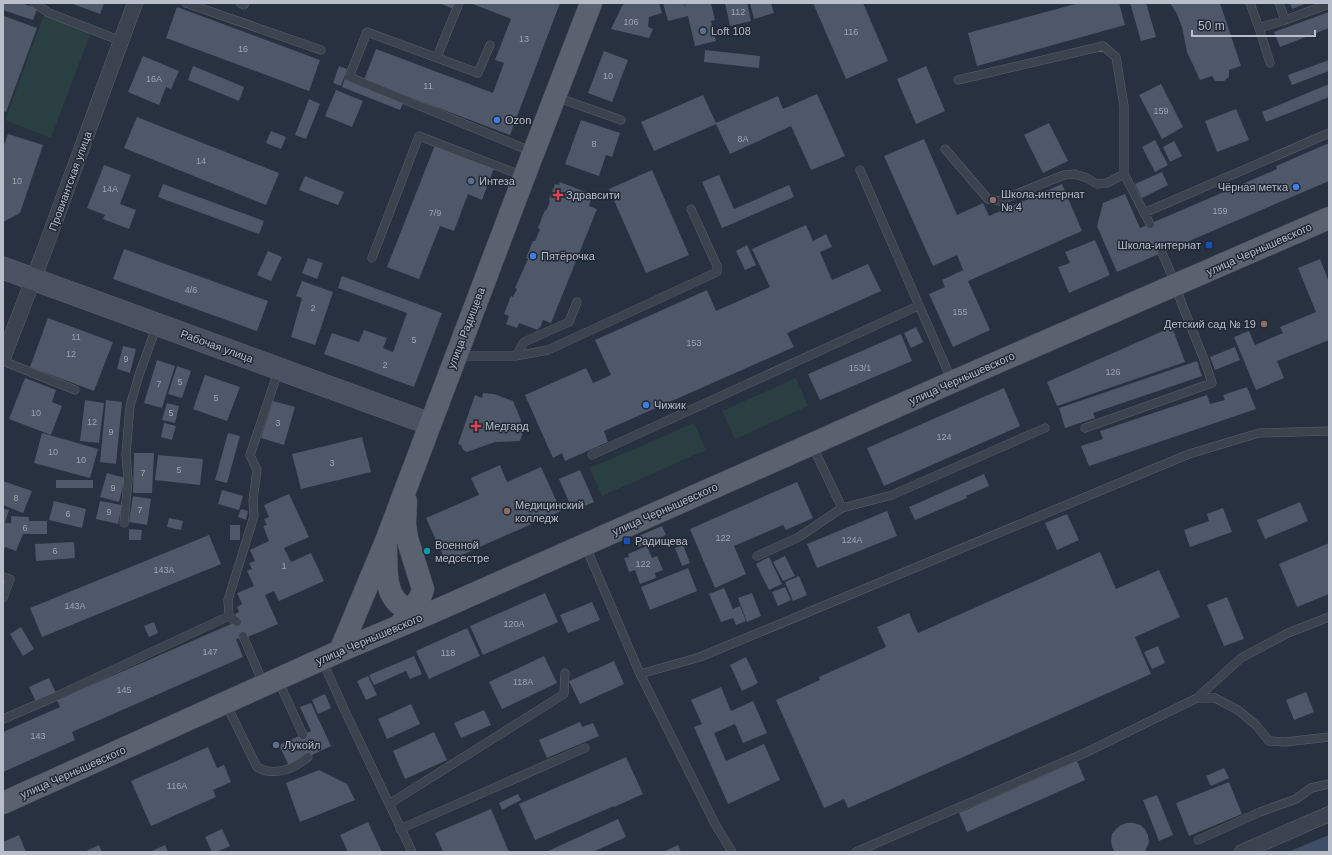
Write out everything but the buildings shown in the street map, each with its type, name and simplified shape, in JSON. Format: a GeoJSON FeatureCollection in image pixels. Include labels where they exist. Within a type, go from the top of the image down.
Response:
{"type":"FeatureCollection","features":[{"type":"Feature","properties":{"kind":"main road","name":"улица Радищева"},"geometry":{"type":"LineString","coordinates":[[331,655],[386,541],[591,3]]}},
{"type":"Feature","properties":{"kind":"main road","name":"улица Чернышевского"},"geometry":{"type":"LineString","coordinates":[[3,804],[413,617],[585,544],[1176,285],[1327,222]]}},
{"type":"Feature","properties":{"kind":"main road"},"geometry":{"type":"LineString","coordinates":[[386,541],[388,583],[390,593],[396,601],[413,617],[423,589],[406,531],[407,484]]}},
{"type":"Feature","properties":{"kind":"street","name":"Провиантская улица"},"geometry":{"type":"LineString","coordinates":[[3,359],[135,3]]}},
{"type":"Feature","properties":{"kind":"street","name":"Рабочая улица"},"geometry":{"type":"LineString","coordinates":[[3,268],[430,424]]}},
{"type":"Feature","properties":{"kind":"street"},"geometry":{"type":"LineString","coordinates":[[1242,852],[1329,814]]}},
{"type":"Feature","properties":{"kind":"lane"},"geometry":{"type":"LineString","coordinates":[[34,3],[50,13],[121,41]]}},
{"type":"Feature","properties":{"kind":"lane"},"geometry":{"type":"LineString","coordinates":[[186,3],[321,50]]}},
{"type":"Feature","properties":{"kind":"lane"},"geometry":{"type":"LineString","coordinates":[[437,58],[459,3]]}},
{"type":"Feature","properties":{"kind":"lane"},"geometry":{"type":"LineString","coordinates":[[1250,3],[1270,63]]}},
{"type":"Feature","properties":{"kind":"lane"},"geometry":{"type":"LineString","coordinates":[[1279,3],[1285,20]]}},
{"type":"Feature","properties":{"kind":"lane"},"geometry":{"type":"LineString","coordinates":[[1259,28],[1329,4]]}},
{"type":"Feature","properties":{"kind":"lane"},"geometry":{"type":"LineString","coordinates":[[490,45],[478,73],[367,32],[349,77],[533,152]]}},
{"type":"Feature","properties":{"kind":"lane"},"geometry":{"type":"LineString","coordinates":[[958,80],[1103,46],[1116,57],[1124,106],[1124,174],[1150,224]]}},
{"type":"Feature","properties":{"kind":"lane"},"geometry":{"type":"LineString","coordinates":[[555,97],[621,120]]}},
{"type":"Feature","properties":{"kind":"lane"},"geometry":{"type":"LineString","coordinates":[[1144,213],[1329,133]]}},
{"type":"Feature","properties":{"kind":"lane"},"geometry":{"type":"LineString","coordinates":[[372,258],[419,136],[524,177]]}},
{"type":"Feature","properties":{"kind":"lane"},"geometry":{"type":"LineString","coordinates":[[945,149],[988,199],[999,201],[1064,175],[1074,174],[1087,178],[1097,184],[1107,183],[1124,174]]}},
{"type":"Feature","properties":{"kind":"lane"},"geometry":{"type":"LineString","coordinates":[[860,170],[952,382]]}},
{"type":"Feature","properties":{"kind":"lane"},"geometry":{"type":"LineString","coordinates":[[456,356],[516,356],[548,350],[717,272],[717,266],[691,210]]}},
{"type":"Feature","properties":{"kind":"lane"},"geometry":{"type":"LineString","coordinates":[[1085,428],[1212,383],[1176,285],[1162,253]]}},
{"type":"Feature","properties":{"kind":"lane"},"geometry":{"type":"LineString","coordinates":[[516,356],[524,342],[569,322],[577,302]]}},
{"type":"Feature","properties":{"kind":"lane"},"geometry":{"type":"LineString","coordinates":[[592,454],[918,306]]}},
{"type":"Feature","properties":{"kind":"lane"},"geometry":{"type":"LineString","coordinates":[[124,523],[128,480],[126,454],[130,406],[157,324]]}},
{"type":"Feature","properties":{"kind":"lane"},"geometry":{"type":"LineString","coordinates":[[3,359],[75,390]]}},
{"type":"Feature","properties":{"kind":"lane"},"geometry":{"type":"LineString","coordinates":[[237,622],[229,616],[228,600],[254,516],[253,500],[257,470],[250,455],[279,368]]}},
{"type":"Feature","properties":{"kind":"lane"},"geometry":{"type":"LineString","coordinates":[[757,556],[799,537],[842,508],[892,495],[1045,428]]}},
{"type":"Feature","properties":{"kind":"lane"},"geometry":{"type":"LineString","coordinates":[[640,674],[700,657],[1189,454],[1259,433],[1329,430]]}},
{"type":"Feature","properties":{"kind":"lane"},"geometry":{"type":"LineString","coordinates":[[812,444],[842,508]]}},
{"type":"Feature","properties":{"kind":"lane"},"geometry":{"type":"LineString","coordinates":[[585,544],[640,674],[715,824],[732,852]]}},
{"type":"Feature","properties":{"kind":"lane"},"geometry":{"type":"LineString","coordinates":[[3,577],[10,580],[3,598]]}},
{"type":"Feature","properties":{"kind":"lane"},"geometry":{"type":"LineString","coordinates":[[3,719],[59,695],[229,616]]}},
{"type":"Feature","properties":{"kind":"lane"},"geometry":{"type":"LineString","coordinates":[[856,852],[1087,752],[1197,698],[1241,658],[1288,633],[1329,618]]}},
{"type":"Feature","properties":{"kind":"lane"},"geometry":{"type":"LineString","coordinates":[[243,636],[303,735]]}},
{"type":"Feature","properties":{"kind":"lane"},"geometry":{"type":"LineString","coordinates":[[331,655],[344,709],[412,852]]}},
{"type":"Feature","properties":{"kind":"lane"},"geometry":{"type":"LineString","coordinates":[[389,804],[564,694],[565,673]]}},
{"type":"Feature","properties":{"kind":"lane"},"geometry":{"type":"LineString","coordinates":[[1197,698],[1215,698],[1238,710],[1256,725],[1269,741],[1285,742],[1329,737]]}},
{"type":"Feature","properties":{"kind":"lane"},"geometry":{"type":"LineString","coordinates":[[226,703],[257,767],[264,771],[276,772],[302,762],[308,757]]}},
{"type":"Feature","properties":{"kind":"lane"},"geometry":{"type":"LineString","coordinates":[[400,829],[585,748]]}},
{"type":"Feature","properties":{"kind":"lane"},"geometry":{"type":"LineString","coordinates":[[1198,840],[1260,812],[1296,798],[1311,788],[1329,784]]}},
{"type":"Feature","properties":{"kind":"green space"},"geometry":{"type":"Polygon","coordinates":[[[44,15],[91,32],[51,138],[5,120],[44,15]]]}},
{"type":"Feature","properties":{"kind":"green space"},"geometry":{"type":"Polygon","coordinates":[[[796,378],[808,406],[735,439],[722,411],[796,378]]]}},
{"type":"Feature","properties":{"kind":"green space"},"geometry":{"type":"Polygon","coordinates":[[[694,423],[706,450],[602,496],[590,468],[694,423]]]}},
{"type":"Feature","properties":{"kind":"water"},"geometry":{"type":"Polygon","coordinates":[[[1329,835],[1329,852],[1288,852],[1329,835]]]}},
{"type":"Feature","properties":{"kind":"place","name":"Loft 108"},"geometry":{"type":"Point","coordinates":[703,31]}},
{"type":"Feature","properties":{"kind":"place","name":"Ozon"},"geometry":{"type":"Point","coordinates":[497,120]}},
{"type":"Feature","properties":{"kind":"place","name":"Интеза"},"geometry":{"type":"Point","coordinates":[471,181]}},
{"type":"Feature","properties":{"kind":"place","name":"Чёрная метка"},"geometry":{"type":"Point","coordinates":[1296,187]}},
{"type":"Feature","properties":{"kind":"place","name":"Здравсити"},"geometry":{"type":"Point","coordinates":[558,195]}},
{"type":"Feature","properties":{"kind":"place","name":"Школа-интернат № 4"},"geometry":{"type":"Point","coordinates":[993,200]}},
{"type":"Feature","properties":{"kind":"place","name":"Школа-интернат"},"geometry":{"type":"Point","coordinates":[1209,245]}},
{"type":"Feature","properties":{"kind":"place","name":"Пятёрочка"},"geometry":{"type":"Point","coordinates":[533,256]}},
{"type":"Feature","properties":{"kind":"place","name":"Детский сад № 19"},"geometry":{"type":"Point","coordinates":[1264,324]}},
{"type":"Feature","properties":{"kind":"place","name":"Чижик"},"geometry":{"type":"Point","coordinates":[646,405]}},
{"type":"Feature","properties":{"kind":"place","name":"Медгард"},"geometry":{"type":"Point","coordinates":[476,426]}},
{"type":"Feature","properties":{"kind":"place","name":"Медицинский колледж"},"geometry":{"type":"Point","coordinates":[507,511]}},
{"type":"Feature","properties":{"kind":"place","name":"Радищева"},"geometry":{"type":"Point","coordinates":[627,541]}},
{"type":"Feature","properties":{"kind":"place","name":"Военной медсестре"},"geometry":{"type":"Point","coordinates":[427,551]}},
{"type":"Feature","properties":{"kind":"place","name":"Лукойл"},"geometry":{"type":"Point","coordinates":[276,745]}}]}
